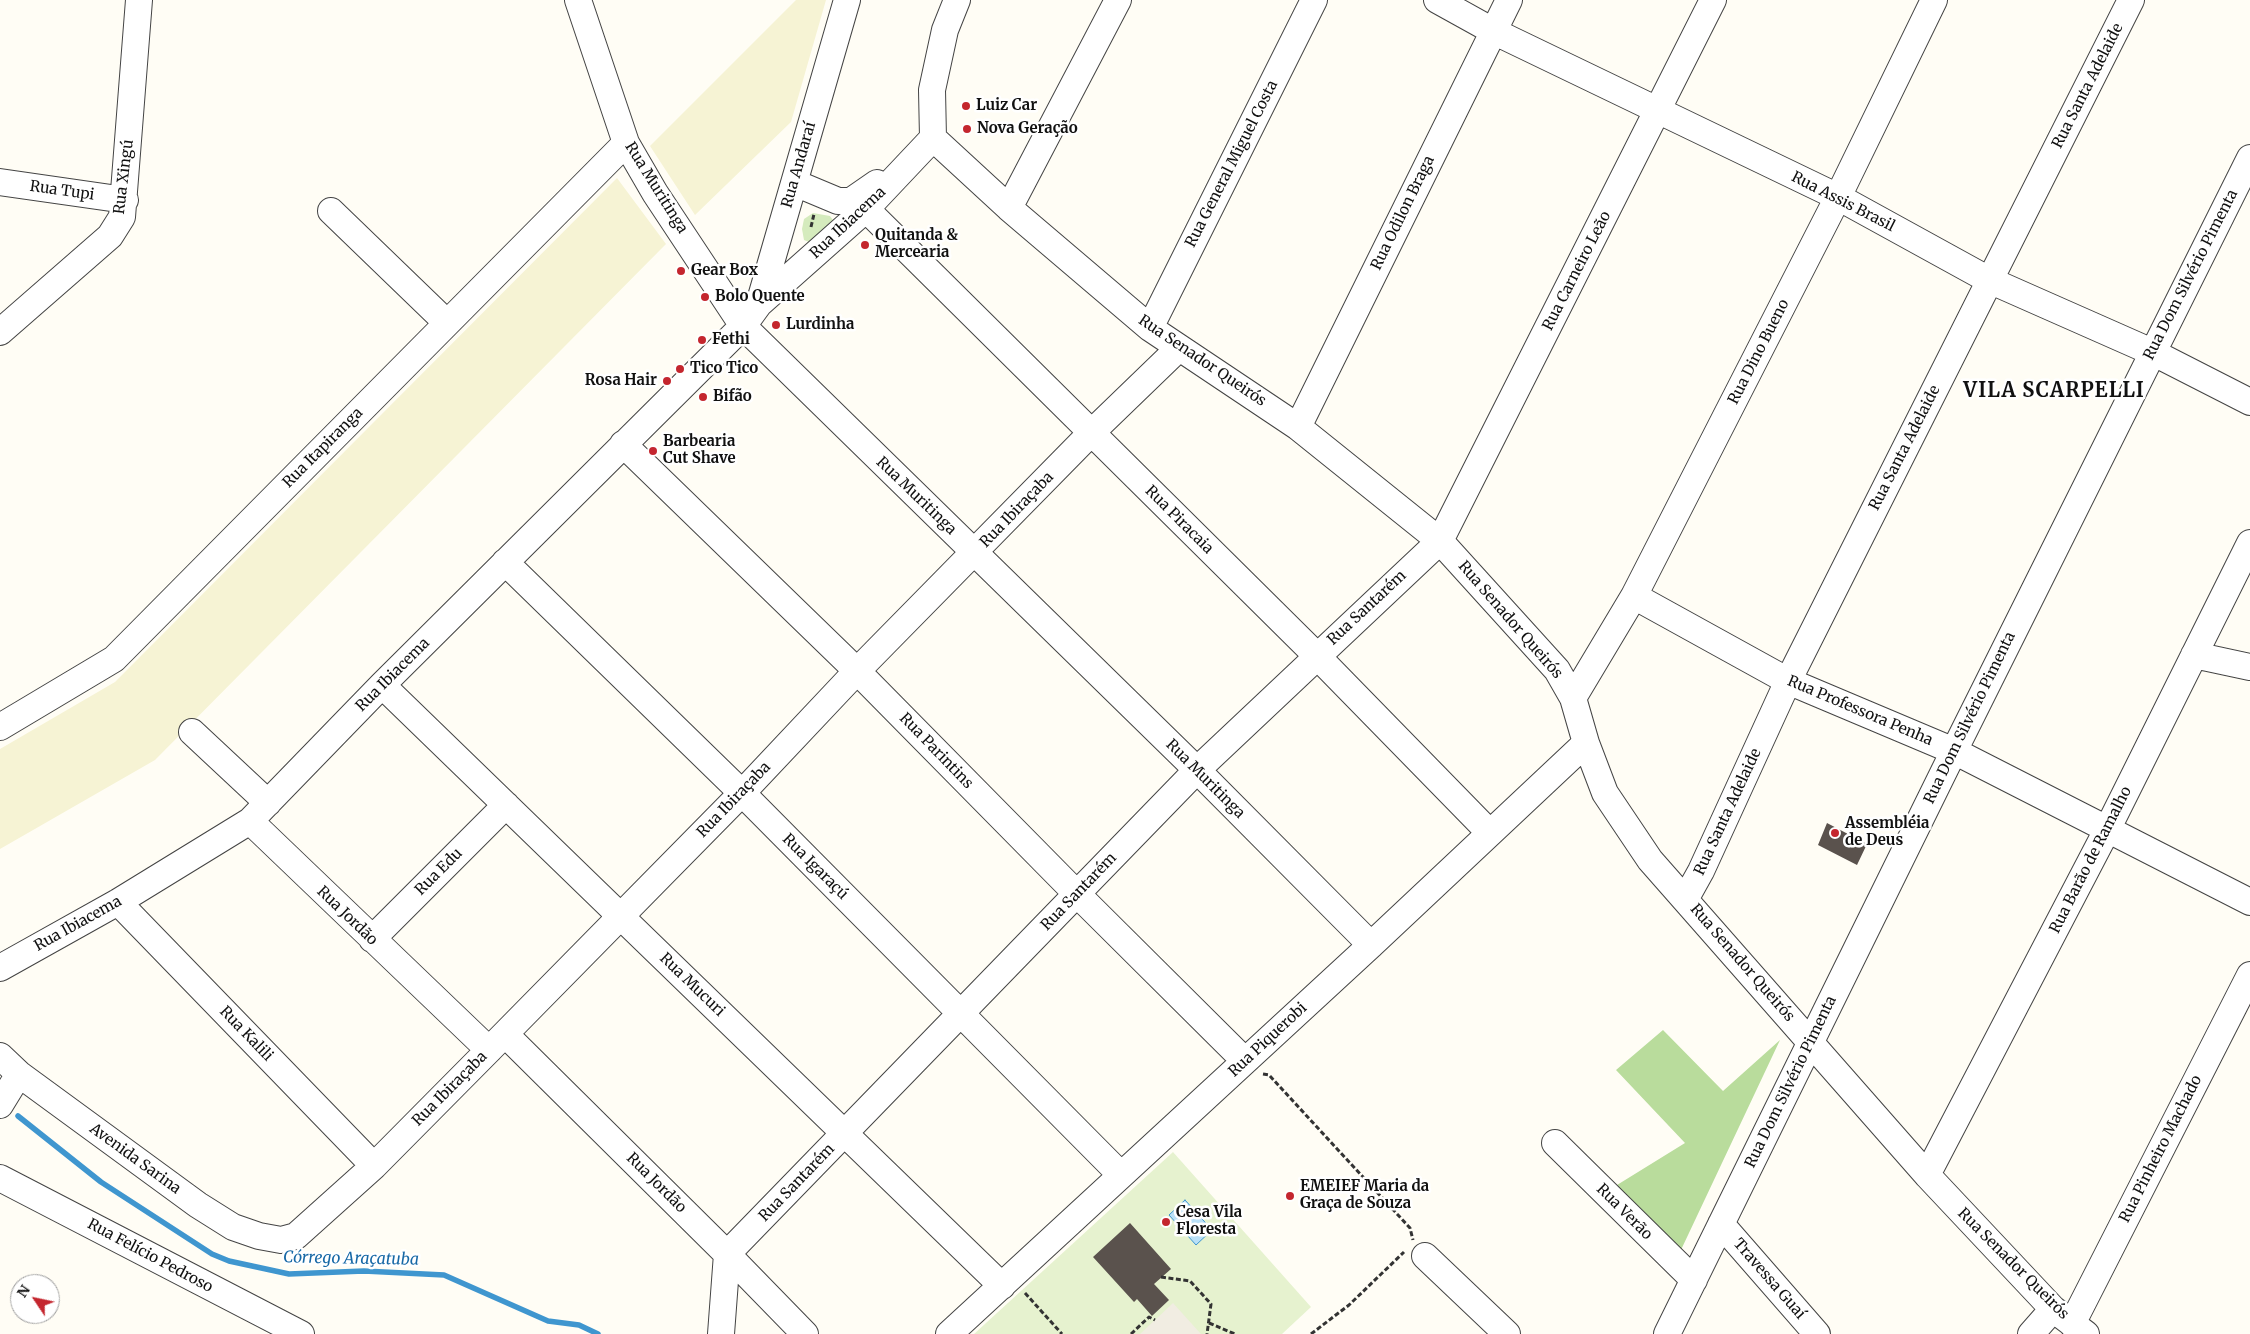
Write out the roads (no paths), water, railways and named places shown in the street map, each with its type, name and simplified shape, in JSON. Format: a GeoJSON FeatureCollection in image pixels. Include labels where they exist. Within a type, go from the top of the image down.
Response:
{"type":"FeatureCollection","features":[{"type":"Feature","properties":{"kind":"street","name":"Rua Xingú"},"geometry":{"type":"LineString","coordinates":[[0,332],[110,236],[122,217],[125,200],[139,0]]}},
{"type":"Feature","properties":{"kind":"street","name":"Rua Muritinga"},"geometry":{"type":"LineString","coordinates":[[578,0],[626,143],[655,193],[743,326],[1197,770],[1371,945]]}},
{"type":"Feature","properties":{"kind":"street","name":"Rua Andaraí"},"geometry":{"type":"LineString","coordinates":[[743,326],[759,304],[847,0]]}},
{"type":"Feature","properties":{"kind":"street"},"geometry":{"type":"LineString","coordinates":[[933,138],[932,90],[945,30],[957,0]]}},
{"type":"Feature","properties":{"kind":"street"},"geometry":{"type":"LineString","coordinates":[[1009,208],[1118,0]]}},
{"type":"Feature","properties":{"kind":"street","name":"Rua General Miguel Costa"},"geometry":{"type":"LineString","coordinates":[[1150,328],[1314,0]]}},
{"type":"Feature","properties":{"kind":"street","name":"Rua Assis Brasil"},"geometry":{"type":"LineString","coordinates":[[1437,0],[1493,32],[1838,197],[1989,280],[2152,352],[2250,402]]}},
{"type":"Feature","properties":{"kind":"street","name":"Rua Odilon Braga"},"geometry":{"type":"LineString","coordinates":[[1298,426],[1509,0]]}},
{"type":"Feature","properties":{"kind":"street","name":"Rua Carneiro Leão"},"geometry":{"type":"LineString","coordinates":[[1440,541],[1713,0]]}},
{"type":"Feature","properties":{"kind":"street","name":"Rua Dino Bueno"},"geometry":{"type":"LineString","coordinates":[[1573,698],[1634,596],[1838,197],[1934,0]]}},
{"type":"Feature","properties":{"kind":"street","name":"Rua Santa Adelaide"},"geometry":{"type":"LineString","coordinates":[[1686,898],[1702,871],[1788,681],[2131,0]]}},
{"type":"Feature","properties":{"kind":"street","name":"Rua Ibiacema"},"geometry":{"type":"LineString","coordinates":[[759,304],[866,209],[933,138]]}},
{"type":"Feature","properties":{"kind":"street","name":"Rua Senador Queirós"},"geometry":{"type":"LineString","coordinates":[[933,138],[1009,208],[1150,328],[1298,426],[1440,541],[1557,670],[1573,698],[1586,743],[1605,793],[1650,860],[1686,898],[1810,1044],[1926,1175],[2070,1322]]}},
{"type":"Feature","properties":{"kind":"street","name":"Rua Itapiranga"},"geometry":{"type":"LineString","coordinates":[[0,728],[114,659],[626,143]]}},
{"type":"Feature","properties":{"kind":"street","name":"Rua Dom Silvério Pimenta"},"geometry":{"type":"LineString","coordinates":[[1667,1334],[1954,751],[2250,158]]}},
{"type":"Feature","properties":{"kind":"street"},"geometry":{"type":"LineString","coordinates":[[795,183],[838,201],[851,201],[888,173],[899,174]]}},
{"type":"Feature","properties":{"kind":"street","name":"Rua Tupi"},"geometry":{"type":"LineString","coordinates":[[0,182],[125,200]]}},
{"type":"Feature","properties":{"kind":"street","name":"Rua Piracaia"},"geometry":{"type":"LineString","coordinates":[[866,209],[1316,656],[1490,833]]}},
{"type":"Feature","properties":{"kind":"street"},"geometry":{"type":"LineString","coordinates":[[330,211],[447,323]]}},
{"type":"Feature","properties":{"kind":"street","name":"Rua Ibiacema"},"geometry":{"type":"LineString","coordinates":[[0,968],[118,902],[250,821],[505,562],[743,326]]}},
{"type":"Feature","properties":{"kind":"street","name":"Rua Ibiraçaba"},"geometry":{"type":"LineString","coordinates":[[281,1240],[296,1236],[307,1228],[374,1166],[742,793],[857,671],[1092,433],[1179,348]]}},
{"type":"Feature","properties":{"kind":"street","name":"Rua Parintins"},"geometry":{"type":"LineString","coordinates":[[623,444],[857,671],[1245,1061]]}},
{"type":"Feature","properties":{"kind":"street","name":"Rua Santarém"},"geometry":{"type":"LineString","coordinates":[[727,1254],[1197,770],[1440,541]]}},
{"type":"Feature","properties":{"kind":"street","name":"Rua Barão de Ramalho"},"geometry":{"type":"LineString","coordinates":[[1926,1175],[2107,830],[2250,543]]}},
{"type":"Feature","properties":{"kind":"street","name":"Rua Igaraçú"},"geometry":{"type":"LineString","coordinates":[[505,562],[742,793],[1121,1175]]}},
{"type":"Feature","properties":{"kind":"street","name":"Rua Professora Penha"},"geometry":{"type":"LineString","coordinates":[[1634,596],[1788,681],[1954,751],[2250,902]]}},
{"type":"Feature","properties":{"kind":"street"},"geometry":{"type":"LineString","coordinates":[[2194,655],[2250,667]]}},
{"type":"Feature","properties":{"kind":"street","name":"Rua Mucuri"},"geometry":{"type":"LineString","coordinates":[[382,686],[621,915],[845,1134],[1006,1281]]}},
{"type":"Feature","properties":{"kind":"street"},"geometry":{"type":"LineString","coordinates":[[192,732],[268,804]]}},
{"type":"Feature","properties":{"kind":"street","name":"Rua Piquerobi"},"geometry":{"type":"LineString","coordinates":[[949,1334],[1371,945],[1586,743]]}},
{"type":"Feature","properties":{"kind":"street","name":"Rua Edu"},"geometry":{"type":"LineString","coordinates":[[372,939],[506,805]]}},
{"type":"Feature","properties":{"kind":"street","name":"Rua Jordão"},"geometry":{"type":"LineString","coordinates":[[250,821],[372,939],[497,1042],[727,1254],[805,1334]]}},
{"type":"Feature","properties":{"kind":"street","name":"Rua Kalili"},"geometry":{"type":"LineString","coordinates":[[118,902],[374,1166]]}},
{"type":"Feature","properties":{"kind":"street","name":"Rua Pinheiro Machado"},"geometry":{"type":"LineString","coordinates":[[2031,1334],[2070,1322],[2250,975]]}},
{"type":"Feature","properties":{"kind":"street","name":"Avenida Sarina"},"geometry":{"type":"LineString","coordinates":[[0,1056],[19,1074],[198,1205],[233,1226],[259,1236],[281,1240]]}},
{"type":"Feature","properties":{"kind":"street"},"geometry":{"type":"LineString","coordinates":[[0,1105],[19,1074]]}},
{"type":"Feature","properties":{"kind":"street","name":"Rua Verão"},"geometry":{"type":"LineString","coordinates":[[1555,1143],[1694,1280]]}},
{"type":"Feature","properties":{"kind":"street","name":"Rua Felício Pedroso"},"geometry":{"type":"LineString","coordinates":[[0,1178],[301,1334]]}},
{"type":"Feature","properties":{"kind":"street","name":"Travessa Guaí"},"geometry":{"type":"LineString","coordinates":[[1721,1224],[1817,1334]]}},
{"type":"Feature","properties":{"kind":"street"},"geometry":{"type":"LineString","coordinates":[[1419,1250],[1507,1334]]}},
{"type":"Feature","properties":{"kind":"street"},"geometry":{"type":"LineString","coordinates":[[721,1334],[727,1254]]}},
{"type":"Feature","properties":{"kind":"water"},"geometry":{"type":"Polygon","coordinates":[[[1185,1200],[1212,1230],[1196,1245],[1169,1215],[1185,1200]]]}},
{"type":"Feature","properties":{"kind":"waterway","name":"Córrego Araçatuba"},"geometry":{"type":"LineString","coordinates":[[18,1116],[101,1182],[212,1254],[229,1261],[289,1274],[364,1271],[444,1275],[548,1321],[579,1325],[598,1334]]}},
{"type":"Feature","properties":{"kind":"place","name":"Luiz Car"},"geometry":{"type":"Point","coordinates":[966,106]}},
{"type":"Feature","properties":{"kind":"place","name":"Nova Geração"},"geometry":{"type":"Point","coordinates":[967,129]}},
{"type":"Feature","properties":{"kind":"place","name":"Quitanda & Mercearia"},"geometry":{"type":"Point","coordinates":[865,245]}},
{"type":"Feature","properties":{"kind":"place","name":"Gear Box"},"geometry":{"type":"Point","coordinates":[681,271]}},
{"type":"Feature","properties":{"kind":"place","name":"Bolo Quente"},"geometry":{"type":"Point","coordinates":[705,297]}},
{"type":"Feature","properties":{"kind":"place","name":"Lurdinha"},"geometry":{"type":"Point","coordinates":[776,325]}},
{"type":"Feature","properties":{"kind":"place","name":"Fethi"},"geometry":{"type":"Point","coordinates":[702,340]}},
{"type":"Feature","properties":{"kind":"place","name":"Tico Tico"},"geometry":{"type":"Point","coordinates":[680,369]}},
{"type":"Feature","properties":{"kind":"place","name":"Rosa Hair"},"geometry":{"type":"Point","coordinates":[667,381]}},
{"type":"Feature","properties":{"kind":"place","name":"Bifão"},"geometry":{"type":"Point","coordinates":[703,397]}},
{"type":"Feature","properties":{"kind":"place","name":"Barbearia Cut Shave"},"geometry":{"type":"Point","coordinates":[653,451]}},
{"type":"Feature","properties":{"kind":"place","name":"Assembléia de Deus"},"geometry":{"type":"Point","coordinates":[1835,833]}},
{"type":"Feature","properties":{"kind":"place","name":"EMEIEF Maria da Graça de Souza"},"geometry":{"type":"Point","coordinates":[1290,1196]}},
{"type":"Feature","properties":{"kind":"place","name":"Cesa Vila Floresta"},"geometry":{"type":"Point","coordinates":[1166,1222]}},
{"type":"Feature","properties":{"kind":"district","name":"VILA SCARPELLI"},"geometry":{"type":"Point","coordinates":[2054,391]}}]}
